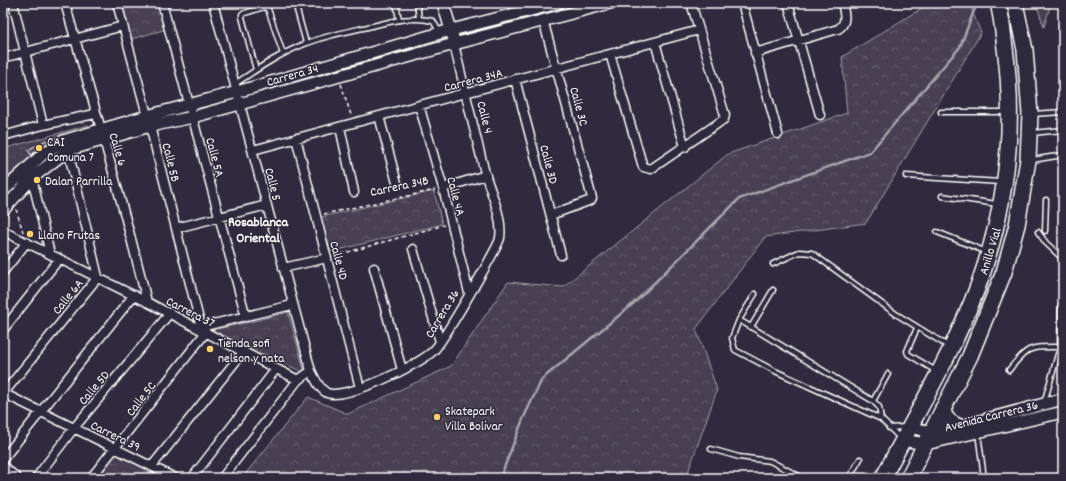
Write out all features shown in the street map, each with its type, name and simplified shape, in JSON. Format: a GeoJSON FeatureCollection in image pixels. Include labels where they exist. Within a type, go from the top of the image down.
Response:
{"type":"FeatureCollection","features":[{"type":"Feature","properties":{"kind":"highway","name":"Anillo Vial"},"geometry":{"type":"LineString","coordinates":[[883,478],[951,348],[977,287],[989,253],[1001,205],[1005,183],[1010,112],[1008,71],[998,3]]}},
{"type":"Feature","properties":{"kind":"highway","name":"Anillo Vial"},"geometry":{"type":"LineString","coordinates":[[908,478],[970,356],[1004,272],[1017,225],[1028,160],[1030,114],[1025,50],[1016,3]]}},
{"type":"Feature","properties":{"kind":"highway"},"geometry":{"type":"LineString","coordinates":[[943,408],[947,419],[952,424],[960,427]]}},
{"type":"Feature","properties":{"kind":"street"},"geometry":{"type":"LineString","coordinates":[[13,3],[43,125]]}},
{"type":"Feature","properties":{"kind":"street","name":"Calle 6"},"geometry":{"type":"LineString","coordinates":[[65,3],[95,114],[127,218],[148,302]]}},
{"type":"Feature","properties":{"kind":"street","name":"Calle 5B"},"geometry":{"type":"LineString","coordinates":[[117,3],[202,329]]}},
{"type":"Feature","properties":{"kind":"street","name":"Calle 5A"},"geometry":{"type":"LineString","coordinates":[[162,3],[246,317]]}},
{"type":"Feature","properties":{"kind":"street","name":"Calle 5"},"geometry":{"type":"LineString","coordinates":[[213,3],[292,305],[311,371]]}},
{"type":"Feature","properties":{"kind":"street","name":"Calle 4"},"geometry":{"type":"LineString","coordinates":[[443,3],[445,32],[454,44],[499,222],[500,238]]}},
{"type":"Feature","properties":{"kind":"street","name":"Carrera 34"},"geometry":{"type":"LineString","coordinates":[[3,191],[53,148],[64,141],[102,134],[149,121],[190,104],[236,88],[558,3]]}},
{"type":"Feature","properties":{"kind":"street","name":"Carrera 34"},"geometry":{"type":"LineString","coordinates":[[149,121],[193,117],[338,75],[610,3]]}},
{"type":"Feature","properties":{"kind":"street"},"geometry":{"type":"LineString","coordinates":[[610,54],[644,167],[651,169],[724,119],[725,115],[692,3]]}},
{"type":"Feature","properties":{"kind":"street"},"geometry":{"type":"LineString","coordinates":[[742,3],[778,134]]}},
{"type":"Feature","properties":{"kind":"street"},"geometry":{"type":"LineString","coordinates":[[788,3],[820,115]]}},
{"type":"Feature","properties":{"kind":"street"},"geometry":{"type":"LineString","coordinates":[[755,53],[838,29],[843,24],[845,16],[842,3]]}},
{"type":"Feature","properties":{"kind":"street","name":"Calle 3C"},"geometry":{"type":"LineString","coordinates":[[543,20],[592,199],[552,215]]}},
{"type":"Feature","properties":{"kind":"street"},"geometry":{"type":"LineString","coordinates":[[3,58],[123,26]]}},
{"type":"Feature","properties":{"kind":"street","name":"Carrera 34A"},"geometry":{"type":"LineString","coordinates":[[252,150],[419,105],[466,94],[515,79],[699,30]]}},
{"type":"Feature","properties":{"kind":"street"},"geometry":{"type":"LineString","coordinates":[[655,42],[685,147]]}},
{"type":"Feature","properties":{"kind":"street","name":"Calle 3D"},"geometry":{"type":"LineString","coordinates":[[515,79],[552,215],[561,255]]}},
{"type":"Feature","properties":{"kind":"street","name":"Calle 4A"},"geometry":{"type":"LineString","coordinates":[[419,105],[443,188],[469,293]]}},
{"type":"Feature","properties":{"kind":"street"},"geometry":{"type":"LineString","coordinates":[[3,136],[43,125],[95,114]]}},
{"type":"Feature","properties":{"kind":"street"},"geometry":{"type":"LineString","coordinates":[[379,116],[398,183]]}},
{"type":"Feature","properties":{"kind":"street"},"geometry":{"type":"LineString","coordinates":[[340,127],[354,192]]}},
{"type":"Feature","properties":{"kind":"street","name":"Carrera 34"},"geometry":{"type":"LineString","coordinates":[[3,210],[12,198],[32,178],[68,150],[102,134]]}},
{"type":"Feature","properties":{"kind":"street","name":"Calle 4D"},"geometry":{"type":"LineString","coordinates":[[296,138],[360,388]]}},
{"type":"Feature","properties":{"kind":"street","name":"Calle 6A"},"geometry":{"type":"LineString","coordinates":[[3,394],[98,277],[68,150]]}},
{"type":"Feature","properties":{"kind":"street","name":"Carrera 34B"},"geometry":{"type":"LineString","coordinates":[[443,188],[486,175]]}},
{"type":"Feature","properties":{"kind":"street"},"geometry":{"type":"LineString","coordinates":[[32,178],[50,254]]}},
{"type":"Feature","properties":{"kind":"street"},"geometry":{"type":"LineString","coordinates":[[176,228],[267,205]]}},
{"type":"Feature","properties":{"kind":"street","name":"Carrera 37"},"geometry":{"type":"LineString","coordinates":[[3,231],[202,329],[298,380]]}},
{"type":"Feature","properties":{"kind":"street","name":"Carrera 36"},"geometry":{"type":"LineString","coordinates":[[360,388],[402,370],[428,355],[440,342],[496,250],[500,238]]}},
{"type":"Feature","properties":{"kind":"street"},"geometry":{"type":"LineString","coordinates":[[3,272],[26,242]]}},
{"type":"Feature","properties":{"kind":"street"},"geometry":{"type":"LineString","coordinates":[[413,249],[440,342]]}},
{"type":"Feature","properties":{"kind":"street"},"geometry":{"type":"LineString","coordinates":[[283,268],[327,258]]}},
{"type":"Feature","properties":{"kind":"street"},"geometry":{"type":"LineString","coordinates":[[3,330],[59,259]]}},
{"type":"Feature","properties":{"kind":"street"},"geometry":{"type":"LineString","coordinates":[[374,268],[402,370]]}},
{"type":"Feature","properties":{"kind":"street"},"geometry":{"type":"LineString","coordinates":[[3,459],[134,295]]}},
{"type":"Feature","properties":{"kind":"street"},"geometry":{"type":"LineString","coordinates":[[202,329],[292,305]]}},
{"type":"Feature","properties":{"kind":"street","name":"Calle 5D"},"geometry":{"type":"LineString","coordinates":[[36,478],[74,428],[170,313]]}},
{"type":"Feature","properties":{"kind":"street","name":"Calle 5C"},"geometry":{"type":"LineString","coordinates":[[91,478],[116,448],[202,329]]}},
{"type":"Feature","properties":{"kind":"street"},"geometry":{"type":"LineString","coordinates":[[152,466],[244,351]]}},
{"type":"Feature","properties":{"kind":"street"},"geometry":{"type":"LineString","coordinates":[[192,478],[276,369]]}},
{"type":"Feature","properties":{"kind":"street"},"geometry":{"type":"LineString","coordinates":[[222,478],[298,380],[311,371],[322,390],[328,393],[343,393],[360,388]]}},
{"type":"Feature","properties":{"kind":"street","name":"Carrera 39"},"geometry":{"type":"LineString","coordinates":[[3,394],[176,478]]}},
{"type":"Feature","properties":{"kind":"street","name":"Avenida Carrera 36"},"geometry":{"type":"LineString","coordinates":[[929,438],[960,427],[1063,399]]}},
{"type":"Feature","properties":{"kind":"street","name":"Avenida Carrera 36"},"geometry":{"type":"LineString","coordinates":[[929,438],[978,433],[1063,412]]}},
{"type":"Feature","properties":{"kind":"street"},"geometry":{"type":"LineString","coordinates":[[906,434],[929,438]]}},
{"type":"Feature","properties":{"kind":"street"},"geometry":{"type":"LineString","coordinates":[[3,466],[17,478]]}},
{"type":"Feature","properties":{"kind":"lane"},"geometry":{"type":"LineString","coordinates":[[295,3],[306,43]]}},
{"type":"Feature","properties":{"kind":"lane"},"geometry":{"type":"LineString","coordinates":[[396,3],[399,20]]}},
{"type":"Feature","properties":{"kind":"lane"},"geometry":{"type":"LineString","coordinates":[[416,3],[419,18]]}},
{"type":"Feature","properties":{"kind":"lane"},"geometry":{"type":"LineString","coordinates":[[256,70],[242,14],[264,7],[268,9],[283,54]]}},
{"type":"Feature","properties":{"kind":"lane"},"geometry":{"type":"LineString","coordinates":[[236,88],[256,70],[283,54],[306,43],[335,34],[399,20],[419,18],[433,21],[445,32]]}},
{"type":"Feature","properties":{"kind":"lane"},"geometry":{"type":"LineString","coordinates":[[941,112],[1010,112]]}},
{"type":"Feature","properties":{"kind":"lane"},"geometry":{"type":"LineString","coordinates":[[1030,114],[1063,112]]}},
{"type":"Feature","properties":{"kind":"lane"},"geometry":{"type":"LineString","coordinates":[[1029,133],[1063,130]]}},
{"type":"Feature","properties":{"kind":"lane"},"geometry":{"type":"LineString","coordinates":[[1028,160],[1063,155]]}},
{"type":"Feature","properties":{"kind":"lane"},"geometry":{"type":"LineString","coordinates":[[906,176],[1005,183]]}},
{"type":"Feature","properties":{"kind":"lane"},"geometry":{"type":"LineString","coordinates":[[942,196],[1001,205]]}},
{"type":"Feature","properties":{"kind":"lane"},"geometry":{"type":"LineString","coordinates":[[1045,231],[1046,200]]}},
{"type":"Feature","properties":{"kind":"lane"},"geometry":{"type":"LineString","coordinates":[[937,232],[989,253]]}},
{"type":"Feature","properties":{"kind":"lane"},"geometry":{"type":"LineString","coordinates":[[1038,232],[1046,243],[1063,259]]}},
{"type":"Feature","properties":{"kind":"lane"},"geometry":{"type":"LineString","coordinates":[[773,264],[799,252],[806,251],[812,253],[917,328],[951,348]]}},
{"type":"Feature","properties":{"kind":"lane"},"geometry":{"type":"LineString","coordinates":[[751,327],[774,290]]}},
{"type":"Feature","properties":{"kind":"lane"},"geometry":{"type":"LineString","coordinates":[[755,294],[739,320],[732,338],[736,350],[775,371],[881,419],[888,428],[906,434]]}},
{"type":"Feature","properties":{"kind":"lane"},"geometry":{"type":"LineString","coordinates":[[1044,403],[1062,347],[1061,305]]}},
{"type":"Feature","properties":{"kind":"lane"},"geometry":{"type":"LineString","coordinates":[[739,320],[873,401],[879,407],[881,419]]}},
{"type":"Feature","properties":{"kind":"lane"},"geometry":{"type":"LineString","coordinates":[[917,328],[907,351],[908,354],[938,372]]}},
{"type":"Feature","properties":{"kind":"lane"},"geometry":{"type":"LineString","coordinates":[[1009,370],[1023,352],[1031,348],[1062,347]]}},
{"type":"Feature","properties":{"kind":"lane"},"geometry":{"type":"LineString","coordinates":[[873,401],[888,374]]}},
{"type":"Feature","properties":{"kind":"lane"},"geometry":{"type":"LineString","coordinates":[[888,428],[906,434]]}},
{"type":"Feature","properties":{"kind":"lane"},"geometry":{"type":"LineString","coordinates":[[978,433],[984,478]]}},
{"type":"Feature","properties":{"kind":"lane"},"geometry":{"type":"LineString","coordinates":[[711,449],[739,457],[770,461],[803,478]]}},
{"type":"Feature","properties":{"kind":"lane"},"geometry":{"type":"LineString","coordinates":[[849,478],[860,459]]}},
{"type":"Feature","properties":{"kind":"path"},"geometry":{"type":"LineString","coordinates":[[338,75],[353,123]]}},
{"type":"Feature","properties":{"kind":"path","name":"Carrera 34B"},"geometry":{"type":"LineString","coordinates":[[316,216],[443,188]]}},
{"type":"Feature","properties":{"kind":"path"},"geometry":{"type":"LineString","coordinates":[[12,198],[26,242]]}},
{"type":"Feature","properties":{"kind":"path"},"geometry":{"type":"LineString","coordinates":[[327,258],[451,223]]}},
{"type":"Feature","properties":{"kind":"path"},"geometry":{"type":"LineString","coordinates":[[108,478],[116,476],[126,478]]}},
{"type":"Feature","properties":{"kind":"green space"},"geometry":{"type":"Polygon","coordinates":[[[143,3],[160,3],[167,29],[131,39],[123,9],[143,3]]]}},
{"type":"Feature","properties":{"kind":"green space"},"geometry":{"type":"Polygon","coordinates":[[[930,3],[969,3],[981,33],[866,223],[765,237],[696,329],[717,390],[686,478],[242,478],[308,397],[348,414],[451,366],[508,282],[563,287],[728,154],[847,113],[842,57],[930,3]]]}},
{"type":"Feature","properties":{"kind":"green space"},"geometry":{"type":"Polygon","coordinates":[[[1036,3],[1051,3],[1044,27],[1036,3]]]}},
{"type":"Feature","properties":{"kind":"green space"},"geometry":{"type":"Polygon","coordinates":[[[88,125],[90,130],[53,142],[3,183],[3,149],[88,125]]]}},
{"type":"Feature","properties":{"kind":"green space"},"geometry":{"type":"Polygon","coordinates":[[[434,191],[442,224],[330,252],[321,217],[434,191]]]}},
{"type":"Feature","properties":{"kind":"green space"},"geometry":{"type":"Polygon","coordinates":[[[288,312],[305,373],[211,330],[250,322],[288,312]]]}},
{"type":"Feature","properties":{"kind":"green space"},"geometry":{"type":"Polygon","coordinates":[[[116,449],[170,478],[93,478],[116,449]]]}},
{"type":"Feature","properties":{"kind":"building"},"geometry":{"type":"Polygon","coordinates":[[[46,140],[48,143],[31,155],[28,150],[46,140]]]}},
{"type":"Feature","properties":{"kind":"waterway"},"geometry":{"type":"LineString","coordinates":[[498,478],[502,473],[523,419],[542,379],[634,303],[739,199],[870,152],[960,47],[977,3]]}},
{"type":"Feature","properties":{"kind":"place","name":"CAI Comuna 7"},"geometry":{"type":"Point","coordinates":[39,148]}},
{"type":"Feature","properties":{"kind":"place","name":"Dalan Parrilla"},"geometry":{"type":"Point","coordinates":[37,180]}},
{"type":"Feature","properties":{"kind":"place","name":"Llano Frutas"},"geometry":{"type":"Point","coordinates":[30,234]}},
{"type":"Feature","properties":{"kind":"place","name":"Tienda sofi nelson y nata"},"geometry":{"type":"Point","coordinates":[210,349]}},
{"type":"Feature","properties":{"kind":"place","name":"Skatepark Villa Bolivar"},"geometry":{"type":"Point","coordinates":[437,417]}},
{"type":"Feature","properties":{"kind":"district","name":"Rosablanca Oriental"},"geometry":{"type":"Point","coordinates":[258,230]}}]}
